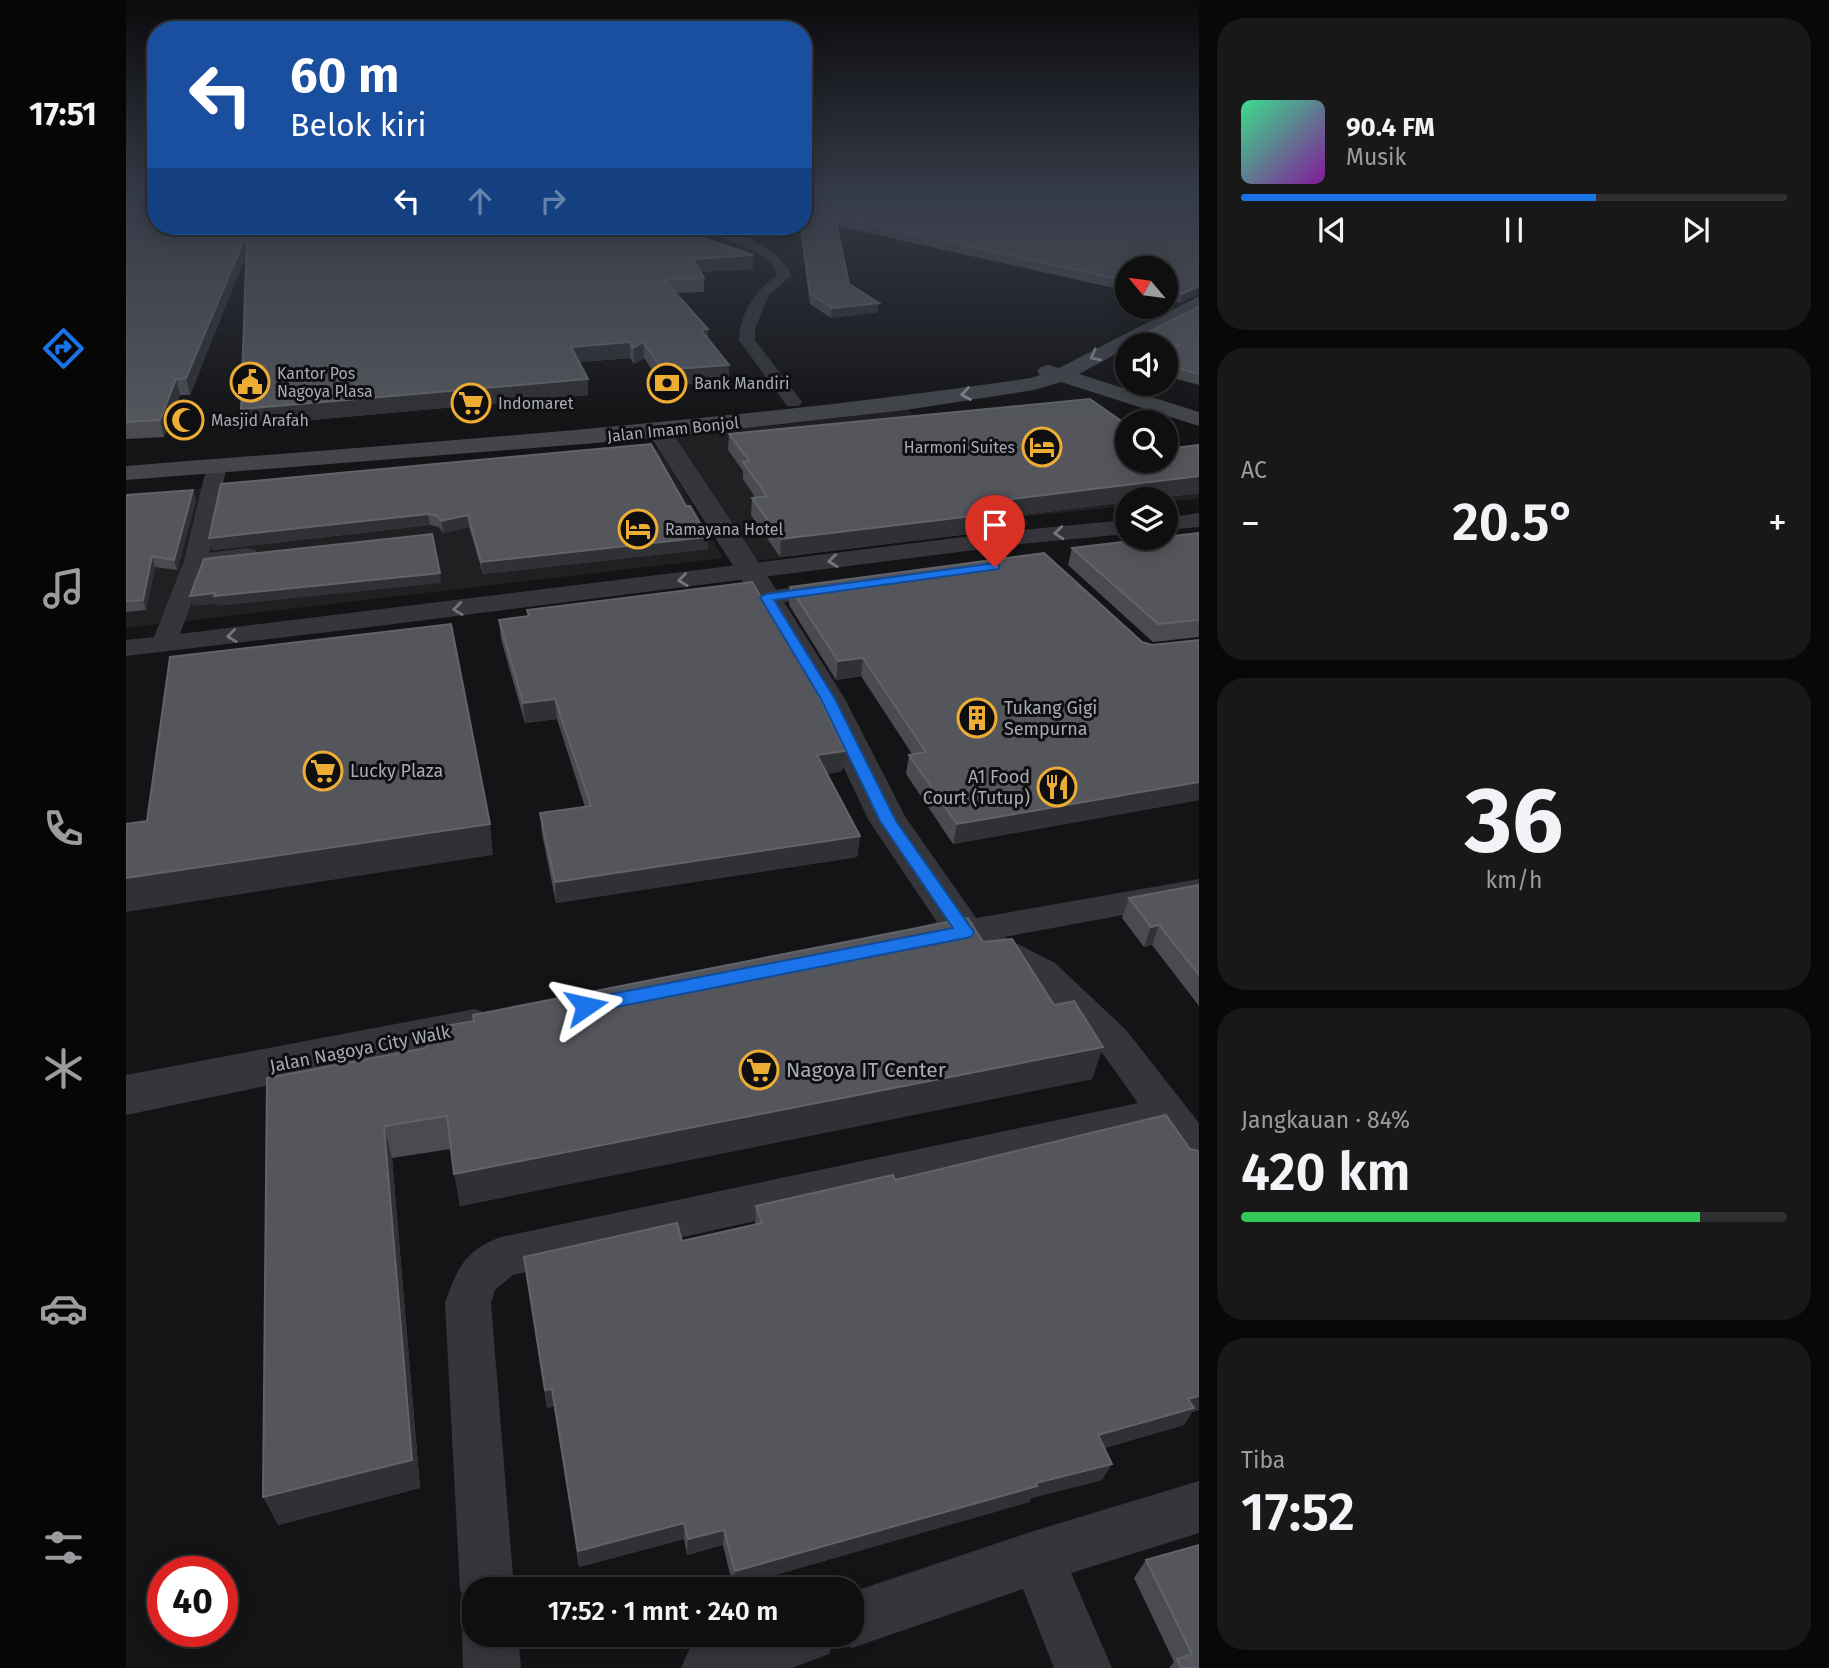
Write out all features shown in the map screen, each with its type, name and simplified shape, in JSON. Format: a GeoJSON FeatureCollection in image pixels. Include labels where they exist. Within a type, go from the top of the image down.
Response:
{"type":"FeatureCollection","features":[{"type":"Feature","properties":{"kind":"main road"},"geometry":{"type":"LineString","coordinates":[[1178,297],[1199,288]]}},
{"type":"Feature","properties":{"kind":"main road","name":"Jalan Imam Bonjol"},"geometry":{"type":"LineString","coordinates":[[126,455],[659,431],[906,403],[1034,384],[1059,376],[1199,302]]}},
{"type":"Feature","properties":{"kind":"main road"},"geometry":{"type":"LineString","coordinates":[[1037,356],[1059,376],[1199,419]]}},
{"type":"Feature","properties":{"kind":"main road","name":"Jalan Imam Bonjol"},"geometry":{"type":"LineString","coordinates":[[126,473],[523,436],[893,389],[995,369],[1034,384]]}},
{"type":"Feature","properties":{"kind":"main road"},"geometry":{"type":"LineString","coordinates":[[1034,384],[1119,410]]}},
{"type":"Feature","properties":{"kind":"main road"},"geometry":{"type":"LineString","coordinates":[[1178,428],[1199,436]]}},
{"type":"Feature","properties":{"kind":"street"},"geometry":{"type":"LineString","coordinates":[[781,266],[784,276],[762,293],[747,329],[747,340],[793,402]]}},
{"type":"Feature","properties":{"kind":"street"},"geometry":{"type":"LineString","coordinates":[[659,431],[759,585],[828,699],[888,821],[965,932],[1042,972],[1113,1041],[1199,1154]]}},
{"type":"Feature","properties":{"kind":"street"},"geometry":{"type":"LineString","coordinates":[[164,644],[196,561],[217,465]]}},
{"type":"Feature","properties":{"kind":"street"},"geometry":{"type":"LineString","coordinates":[[1178,523],[1199,520]]}},
{"type":"Feature","properties":{"kind":"street"},"geometry":{"type":"LineString","coordinates":[[126,648],[759,585],[1021,537],[1115,528]]}},
{"type":"Feature","properties":{"kind":"street"},"geometry":{"type":"LineString","coordinates":[[1021,537],[1046,560]]}},
{"type":"Feature","properties":{"kind":"street"},"geometry":{"type":"LineString","coordinates":[[196,561],[265,553]]}},
{"type":"Feature","properties":{"kind":"street"},"geometry":{"type":"LineString","coordinates":[[759,585],[860,585]]}},
{"type":"Feature","properties":{"kind":"street"},"geometry":{"type":"LineString","coordinates":[[884,948],[1199,890]]}},
{"type":"Feature","properties":{"kind":"street","name":"Jalan Nagoya City Walk"},"geometry":{"type":"LineString","coordinates":[[126,1095],[518,1019]]}},
{"type":"Feature","properties":{"kind":"street"},"geometry":{"type":"LineString","coordinates":[[486,1577],[468,1303],[477,1277],[501,1256],[1168,1113]]}},
{"type":"Feature","properties":{"kind":"street"},"geometry":{"type":"LineString","coordinates":[[864,1616],[1037,1557],[1199,1507]]}},
{"type":"Feature","properties":{"kind":"street"},"geometry":{"type":"LineString","coordinates":[[1037,1557],[1083,1668]]}},
{"type":"Feature","properties":{"kind":"street"},"geometry":{"type":"LineString","coordinates":[[491,1647],[492,1668]]}},
{"type":"Feature","properties":{"kind":"street"},"geometry":{"type":"LineString","coordinates":[[710,1668],[771,1647]]}},
{"type":"Feature","properties":{"kind":"shaded area"},"geometry":{"type":"Polygon","coordinates":[[[909,410],[1005,500],[1136,473],[1178,473],[1178,464],[1199,460],[1199,499],[1178,501],[1178,487],[1115,487],[1115,507],[1023,517],[1030,524],[756,561],[671,437],[909,410]]]}},
{"type":"Feature","properties":{"kind":"shaded area"},"geometry":{"type":"Polygon","coordinates":[[[659,449],[723,558],[126,628],[126,495],[659,449]]]}},
{"type":"Feature","properties":{"kind":"building"},"geometry":{"type":"Polygon","coordinates":[[[126,266],[233,266],[186,378],[176,379],[160,420],[126,422],[126,266]]]}},
{"type":"Feature","properties":{"kind":"building"},"geometry":{"type":"Polygon","coordinates":[[[246,266],[697,266],[704,278],[664,280],[708,329],[701,330],[729,365],[663,370],[643,342],[633,348],[630,342],[571,347],[588,379],[241,409],[246,266]]]}},
{"type":"Feature","properties":{"kind":"building"},"geometry":{"type":"Polygon","coordinates":[[[806,266],[845,266],[849,284],[879,303],[832,308],[810,294],[806,266]]]}},
{"type":"Feature","properties":{"kind":"building"},"geometry":{"type":"Polygon","coordinates":[[[1058,266],[1115,266],[1115,278],[1058,266]]]}},
{"type":"Feature","properties":{"kind":"building"},"geometry":{"type":"Polygon","coordinates":[[[1178,266],[1199,266],[1199,286],[1182,294],[1178,293],[1178,266]]]}},
{"type":"Feature","properties":{"kind":"building"},"geometry":{"type":"Polygon","coordinates":[[[1199,307],[1199,374],[1178,368],[1178,333],[1146,333],[1199,307]]]}},
{"type":"Feature","properties":{"kind":"building"},"geometry":{"type":"Polygon","coordinates":[[[1090,399],[1115,417],[1115,473],[1178,473],[1178,448],[1199,445],[1199,476],[995,501],[1006,512],[781,539],[752,498],[767,496],[743,462],[749,461],[729,434],[1090,399]]]}},
{"type":"Feature","properties":{"kind":"building"},"geometry":{"type":"Polygon","coordinates":[[[651,444],[686,506],[690,506],[708,537],[481,562],[468,515],[441,521],[437,516],[428,514],[209,538],[221,484],[651,444]]]}},
{"type":"Feature","properties":{"kind":"building"},"geometry":{"type":"Polygon","coordinates":[[[193,490],[174,560],[152,556],[143,600],[126,601],[126,495],[193,490]]]}},
{"type":"Feature","properties":{"kind":"building"},"geometry":{"type":"Polygon","coordinates":[[[1199,533],[1199,620],[1158,624],[1072,548],[1115,543],[1115,550],[1178,550],[1178,535],[1199,533]]]}},
{"type":"Feature","properties":{"kind":"building"},"geometry":{"type":"Polygon","coordinates":[[[432,534],[440,573],[214,596],[215,593],[190,596],[204,559],[432,534]]]}},
{"type":"Feature","properties":{"kind":"building"},"geometry":{"type":"Polygon","coordinates":[[[1044,553],[1142,642],[1152,645],[1199,640],[1199,782],[957,824],[909,755],[926,752],[863,658],[838,661],[790,587],[1044,553]]]}},
{"type":"Feature","properties":{"kind":"building"},"geometry":{"type":"Polygon","coordinates":[[[752,582],[811,680],[845,751],[817,755],[860,836],[555,882],[540,813],[591,806],[555,699],[523,703],[499,620],[529,616],[527,610],[752,582]]]}},
{"type":"Feature","properties":{"kind":"building","name":"Lucky Plaza"},"geometry":{"type":"Polygon","coordinates":[[[451,624],[490,824],[126,878],[126,824],[147,821],[170,657],[451,624]]]}},
{"type":"Feature","properties":{"kind":"building"},"geometry":{"type":"Polygon","coordinates":[[[1199,885],[1199,975],[1159,925],[1151,927],[1129,898],[1199,885]]]}},
{"type":"Feature","properties":{"kind":"building"},"geometry":{"type":"Polygon","coordinates":[[[968,918],[983,942],[1012,939],[1054,1005],[1074,1001],[1103,1047],[454,1174],[447,1116],[384,1126],[412,1460],[263,1497],[267,1078],[426,1048],[424,1030],[474,1021],[473,1015],[968,918]]]}},
{"type":"Feature","properties":{"kind":"building"},"geometry":{"type":"Polygon","coordinates":[[[1166,1115],[1190,1149],[1199,1151],[1199,1396],[1188,1399],[1194,1408],[1098,1435],[1112,1464],[1036,1483],[1037,1486],[735,1571],[724,1530],[688,1539],[684,1523],[578,1551],[552,1389],[545,1390],[524,1257],[677,1223],[682,1241],[762,1223],[756,1206],[893,1175],[895,1180],[1166,1115]]]}},
{"type":"Feature","properties":{"kind":"building"},"geometry":{"type":"Polygon","coordinates":[[[1199,1545],[1199,1668],[1181,1668],[1177,1659],[1192,1654],[1146,1560],[1199,1545]]]}},
{"type":"Feature","properties":{"kind":"place","name":"Kantor Pos Nagoya Plasa"},"geometry":{"type":"Point","coordinates":[250,382]}},
{"type":"Feature","properties":{"kind":"place","name":"Bank Mandiri"},"geometry":{"type":"Point","coordinates":[667,383]}},
{"type":"Feature","properties":{"kind":"place","name":"Indomaret"},"geometry":{"type":"Point","coordinates":[471,403]}},
{"type":"Feature","properties":{"kind":"place","name":"Masjid Arafah"},"geometry":{"type":"Point","coordinates":[184,420]}},
{"type":"Feature","properties":{"kind":"place","name":"Harmoni Suites"},"geometry":{"type":"Point","coordinates":[1042,447]}},
{"type":"Feature","properties":{"kind":"place","name":"Ramayana Hotel"},"geometry":{"type":"Point","coordinates":[638,529]}},
{"type":"Feature","properties":{"kind":"place","name":"Tukang Gigi Sempurna"},"geometry":{"type":"Point","coordinates":[977,718]}},
{"type":"Feature","properties":{"kind":"place","name":"Lucky Plaza"},"geometry":{"type":"Point","coordinates":[323,771]}},
{"type":"Feature","properties":{"kind":"place","name":"A1 Food Court (Tutup)"},"geometry":{"type":"Point","coordinates":[1057,787]}},
{"type":"Feature","properties":{"kind":"place","name":"Nagoya IT Center"},"geometry":{"type":"Point","coordinates":[759,1070]}},
{"type":"Feature","properties":{"kind":"route"},"geometry":{"type":"LineString","coordinates":[[586,1006],[965,932],[888,821],[828,699],[766,597],[995,567]]}}]}
